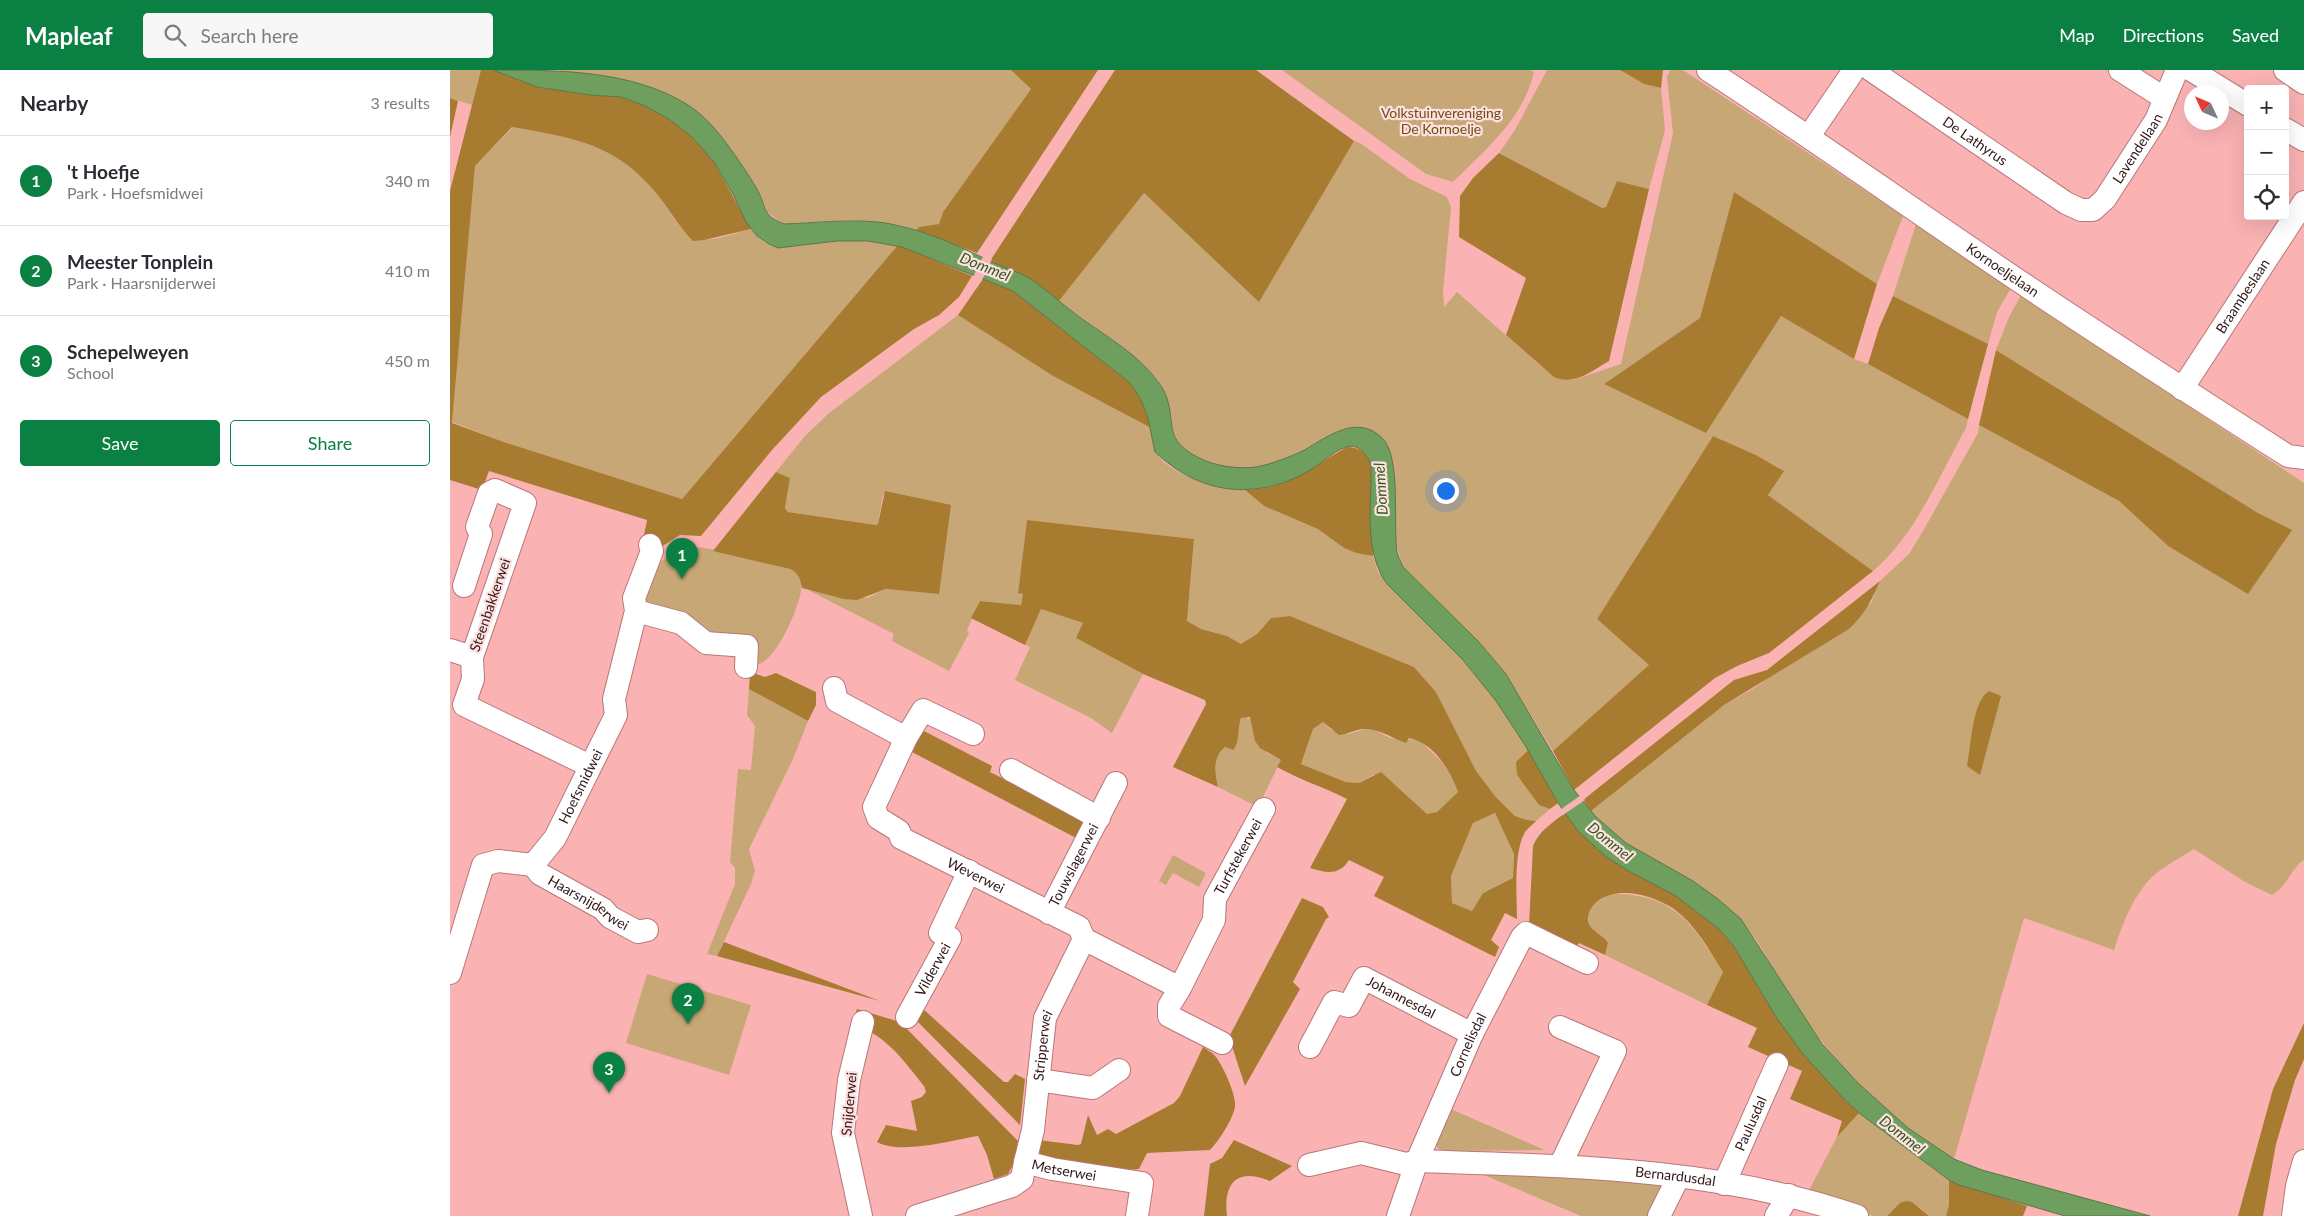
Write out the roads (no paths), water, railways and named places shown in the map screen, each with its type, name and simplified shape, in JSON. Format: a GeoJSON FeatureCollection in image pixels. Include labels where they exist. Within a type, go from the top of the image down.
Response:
{"type":"FeatureCollection","features":[{"type":"Feature","properties":{"kind":"street","name":"Kornoeljelaan"},"geometry":{"type":"LineString","coordinates":[[1708,70],[1810,136],[2030,288],[2182,389],[2288,456],[2304,458]]}},
{"type":"Feature","properties":{"kind":"street"},"geometry":{"type":"LineString","coordinates":[[1810,136],[1854,70]]}},
{"type":"Feature","properties":{"kind":"street","name":"De Lathyrus"},"geometry":{"type":"LineString","coordinates":[[1871,70],[2066,203],[2081,210]]}},
{"type":"Feature","properties":{"kind":"street"},"geometry":{"type":"LineString","coordinates":[[2120,70],[2164,98]]}},
{"type":"Feature","properties":{"kind":"street","name":"Lavendellaan"},"geometry":{"type":"LineString","coordinates":[[2081,210],[2093,210],[2105,199],[2156,120],[2177,70]]}},
{"type":"Feature","properties":{"kind":"street"},"geometry":{"type":"LineString","coordinates":[[2191,70],[2244,103]]}},
{"type":"Feature","properties":{"kind":"street"},"geometry":{"type":"LineString","coordinates":[[2285,70],[2304,83]]}},
{"type":"Feature","properties":{"kind":"street"},"geometry":{"type":"LineString","coordinates":[[2287,130],[2304,140]]}},
{"type":"Feature","properties":{"kind":"street","name":"Braambeslaan"},"geometry":{"type":"LineString","coordinates":[[2182,389],[2304,202]]}},
{"type":"Feature","properties":{"kind":"street","name":"Steenbakkerwei"},"geometry":{"type":"LineString","coordinates":[[464,586],[481,534],[477,527],[489,493],[495,490],[525,503],[472,657],[473,679],[464,705],[590,766]]}},
{"type":"Feature","properties":{"kind":"street","name":"Hoefsmidwei"},"geometry":{"type":"LineString","coordinates":[[533,865],[555,838],[616,715],[614,699],[636,611],[634,598],[652,551],[650,545]]}},
{"type":"Feature","properties":{"kind":"street"},"geometry":{"type":"LineString","coordinates":[[636,611],[682,623],[706,643],[747,646],[746,667]]}},
{"type":"Feature","properties":{"kind":"street"},"geometry":{"type":"LineString","coordinates":[[450,650],[472,657]]}},
{"type":"Feature","properties":{"kind":"street"},"geometry":{"type":"LineString","coordinates":[[834,688],[837,701],[906,738],[923,710],[973,734]]}},
{"type":"Feature","properties":{"kind":"street","name":"Weverwei"},"geometry":{"type":"LineString","coordinates":[[906,738],[874,807],[878,818],[899,831],[901,838],[1079,927],[1084,939]]}},
{"type":"Feature","properties":{"kind":"street","name":"Touwslagerwei"},"geometry":{"type":"LineString","coordinates":[[1011,770],[1099,818]]}},
{"type":"Feature","properties":{"kind":"street","name":"Touwslagerwei"},"geometry":{"type":"LineString","coordinates":[[1050,913],[1116,783]]}},
{"type":"Feature","properties":{"kind":"street","name":"Turfstekerwei"},"geometry":{"type":"LineString","coordinates":[[1222,1043],[1169,1016],[1169,1006],[1214,920],[1215,899],[1264,809]]}},
{"type":"Feature","properties":{"kind":"street"},"geometry":{"type":"LineString","coordinates":[[450,973],[483,865],[498,861],[533,865]]}},
{"type":"Feature","properties":{"kind":"street","name":"Haarsnijderwei"},"geometry":{"type":"LineString","coordinates":[[533,865],[540,874],[603,909],[610,917],[638,932],[647,930]]}},
{"type":"Feature","properties":{"kind":"street","name":"Vilderwei"},"geometry":{"type":"LineString","coordinates":[[907,1017],[950,938],[940,933],[969,871]]}},
{"type":"Feature","properties":{"kind":"street","name":"Cornelisdal"},"geometry":{"type":"LineString","coordinates":[[1398,1216],[1418,1160],[1472,1034],[1526,933],[1587,963]]}},
{"type":"Feature","properties":{"kind":"street"},"geometry":{"type":"LineString","coordinates":[[1084,939],[1180,988]]}},
{"type":"Feature","properties":{"kind":"street","name":"Stripperwei"},"geometry":{"type":"LineString","coordinates":[[1025,1162],[1033,1130],[1045,1018],[1084,939]]}},
{"type":"Feature","properties":{"kind":"street","name":"Johannesdal"},"geometry":{"type":"LineString","coordinates":[[1310,1047],[1334,1002],[1349,1006],[1364,978],[1472,1034]]}},
{"type":"Feature","properties":{"kind":"street","name":"Snijderwei"},"geometry":{"type":"LineString","coordinates":[[861,1216],[843,1133],[848,1080],[863,1022]]}},
{"type":"Feature","properties":{"kind":"street"},"geometry":{"type":"LineString","coordinates":[[1560,1027],[1615,1050],[1560,1166]]}},
{"type":"Feature","properties":{"kind":"street","name":"Paulusdal"},"geometry":{"type":"LineString","coordinates":[[1724,1184],[1777,1064]]}},
{"type":"Feature","properties":{"kind":"street"},"geometry":{"type":"LineString","coordinates":[[1038,1080],[1092,1088],[1119,1070]]}},
{"type":"Feature","properties":{"kind":"street","name":"Bernardusdal"},"geometry":{"type":"LineString","coordinates":[[1309,1165],[1361,1153],[1406,1164],[1418,1160],[1560,1166],[1724,1184],[1788,1195],[1856,1216]]}},
{"type":"Feature","properties":{"kind":"street"},"geometry":{"type":"LineString","coordinates":[[2292,1216],[2304,1161]]}},
{"type":"Feature","properties":{"kind":"street","name":"Metserwei"},"geometry":{"type":"LineString","coordinates":[[917,1216],[1012,1186],[1022,1179],[1025,1162],[1052,1169],[1142,1182],[1138,1216]]}},
{"type":"Feature","properties":{"kind":"street"},"geometry":{"type":"LineString","coordinates":[[1658,1216],[1678,1178]]}},
{"type":"Feature","properties":{"kind":"street"},"geometry":{"type":"LineString","coordinates":[[1776,1216],[1788,1195]]}},
{"type":"Feature","properties":{"kind":"water","name":"Dommel"},"geometry":{"type":"Polygon","coordinates":[[[493,70],[594,74],[643,85],[666,93],[696,111],[717,132],[753,182],[768,214],[777,221],[784,224],[865,221],[892,224],[951,243],[1022,274],[1143,364],[1159,383],[1166,395],[1172,426],[1180,444],[1190,453],[1206,461],[1231,467],[1256,467],[1293,455],[1344,429],[1354,427],[1373,431],[1383,439],[1389,448],[1392,461],[1397,552],[1403,567],[1478,641],[1506,674],[1574,790],[1596,817],[1626,843],[1693,881],[1741,919],[1822,1044],[1859,1084],[1908,1128],[1954,1159],[1982,1170],[2150,1216],[2065,1216],[1959,1185],[1949,1180],[1859,1113],[1843,1098],[1803,1054],[1776,1017],[1733,945],[1719,929],[1676,896],[1625,869],[1605,856],[1578,831],[1558,803],[1525,745],[1496,701],[1463,660],[1387,584],[1379,571],[1372,542],[1370,527],[1371,465],[1368,457],[1358,448],[1346,447],[1307,472],[1267,487],[1228,489],[1190,477],[1172,466],[1155,452],[1144,407],[1129,382],[1013,291],[902,247],[868,241],[837,241],[778,248],[757,236],[746,222],[734,196],[714,162],[692,137],[669,119],[643,105],[621,97],[590,95],[537,87],[493,70]]]}},
{"type":"Feature","properties":{"kind":"place","name":"'t Hoefje"},"geometry":{"type":"Point","coordinates":[682,579]}},
{"type":"Feature","properties":{"kind":"place","name":"Meester Tonplein"},"geometry":{"type":"Point","coordinates":[688,1024]}},
{"type":"Feature","properties":{"kind":"place","name":"Schepelweyen"},"geometry":{"type":"Point","coordinates":[609,1093]}},
{"type":"Feature","properties":{"kind":"park label","name":"Volkstuinvereniging De Kornoelje"},"geometry":{"type":"Point","coordinates":[1441,122]}}]}
